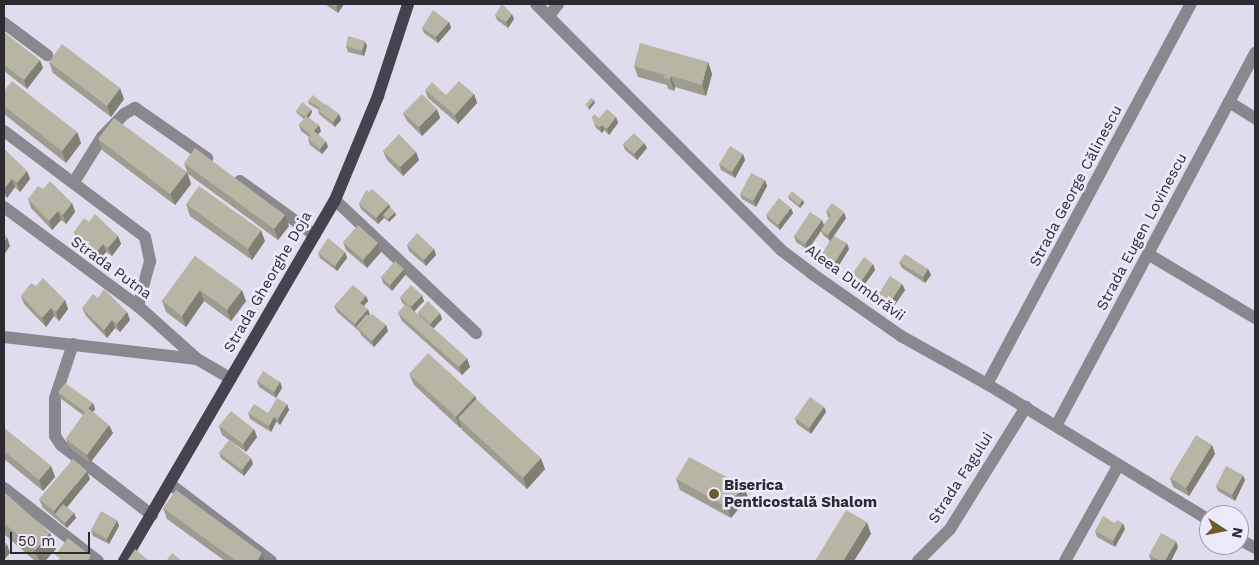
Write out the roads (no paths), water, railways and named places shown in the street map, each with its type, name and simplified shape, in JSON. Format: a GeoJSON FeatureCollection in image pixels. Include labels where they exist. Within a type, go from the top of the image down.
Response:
{"type":"FeatureCollection","features":[{"type":"Feature","properties":{"kind":"main road","name":"Strada Gheorghe Doja"},"geometry":{"type":"LineString","coordinates":[[124,561],[335,200],[378,96],[408,4]]}},
{"type":"Feature","properties":{"kind":"street","name":"Aleea Dumbrăvii"},"geometry":{"type":"LineString","coordinates":[[536,4],[781,250],[901,336],[1026,407],[1118,466],[1199,514]]}},
{"type":"Feature","properties":{"kind":"street"},"geometry":{"type":"LineString","coordinates":[[549,16],[558,4]]}},
{"type":"Feature","properties":{"kind":"street","name":"Strada George Călinescu"},"geometry":{"type":"LineString","coordinates":[[987,384],[1192,4]]}},
{"type":"Feature","properties":{"kind":"street"},"geometry":{"type":"LineString","coordinates":[[4,22],[47,55]]}},
{"type":"Feature","properties":{"kind":"street","name":"Strada Eugen Lovinescu"},"geometry":{"type":"LineString","coordinates":[[1056,426],[1255,53]]}},
{"type":"Feature","properties":{"kind":"street"},"geometry":{"type":"LineString","coordinates":[[1229,102],[1255,118]]}},
{"type":"Feature","properties":{"kind":"street"},"geometry":{"type":"LineString","coordinates":[[74,182],[102,137],[124,114],[135,108],[315,235]]}},
{"type":"Feature","properties":{"kind":"street"},"geometry":{"type":"LineString","coordinates":[[4,131],[146,237],[149,244],[150,261],[138,306]]}},
{"type":"Feature","properties":{"kind":"street"},"geometry":{"type":"LineString","coordinates":[[335,200],[476,333]]}},
{"type":"Feature","properties":{"kind":"street","name":"Strada Putna"},"geometry":{"type":"LineString","coordinates":[[4,207],[138,306],[197,359],[231,379]]}},
{"type":"Feature","properties":{"kind":"street"},"geometry":{"type":"LineString","coordinates":[[1148,254],[1255,318]]}},
{"type":"Feature","properties":{"kind":"street","name":"Strada Putna"},"geometry":{"type":"LineString","coordinates":[[4,337],[197,359]]}},
{"type":"Feature","properties":{"kind":"street"},"geometry":{"type":"LineString","coordinates":[[73,344],[54,398],[55,436],[60,445],[152,514]]}},
{"type":"Feature","properties":{"kind":"street","name":"Strada Fagului"},"geometry":{"type":"LineString","coordinates":[[918,561],[950,529],[1026,407]]}},
{"type":"Feature","properties":{"kind":"street"},"geometry":{"type":"LineString","coordinates":[[1065,561],[1118,466]]}},
{"type":"Feature","properties":{"kind":"street"},"geometry":{"type":"LineString","coordinates":[[170,484],[271,561]]}},
{"type":"Feature","properties":{"kind":"street"},"geometry":{"type":"LineString","coordinates":[[4,488],[98,561]]}},
{"type":"Feature","properties":{"kind":"place","name":"Biserica Penticostală Shalom"},"geometry":{"type":"Point","coordinates":[714,494]}}]}
